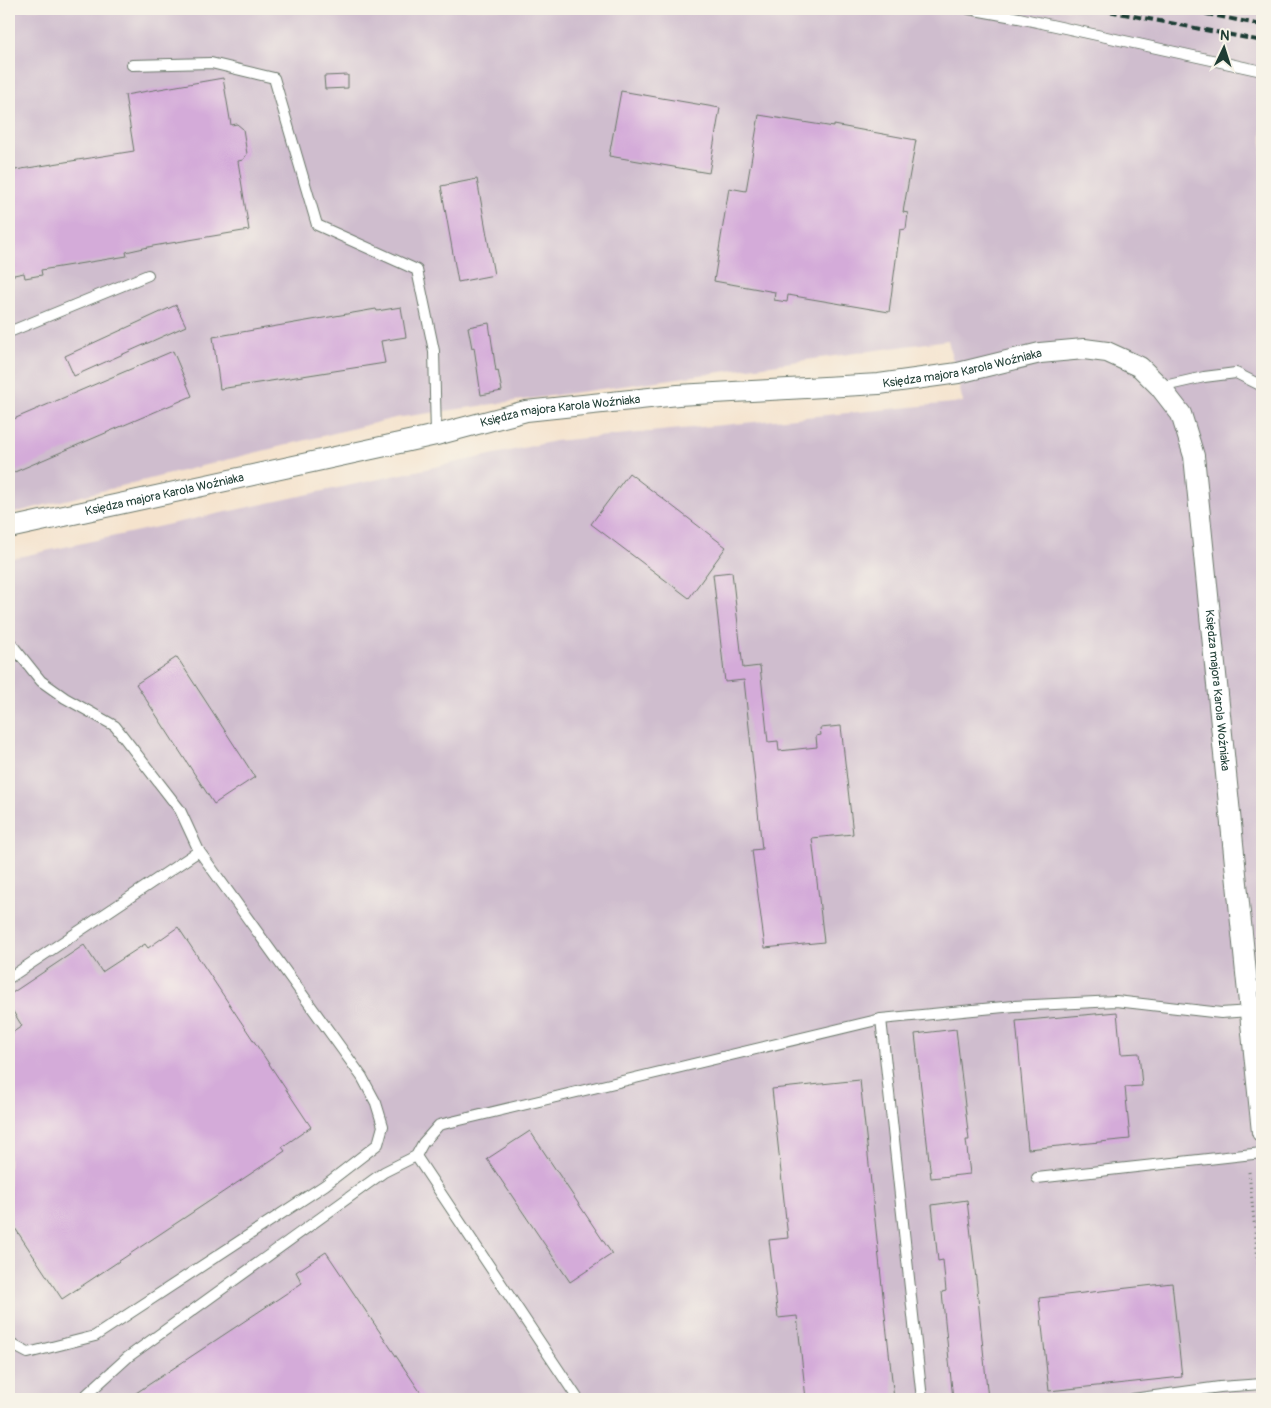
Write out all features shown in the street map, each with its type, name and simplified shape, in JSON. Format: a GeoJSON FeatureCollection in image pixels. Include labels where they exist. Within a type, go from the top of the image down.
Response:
{"type":"FeatureCollection","features":[{"type":"Feature","properties":{"kind":"street","name":"Księdza majora Karola Woźniaka"},"geometry":{"type":"LineString","coordinates":[[9,528],[436,435],[526,411],[678,395],[879,384],[958,373],[1040,353],[1084,349],[1107,352],[1140,367],[1160,387],[1181,414],[1194,456],[1255,987],[1250,1011],[1262,1132]]}},
{"type":"Feature","properties":{"kind":"lane"},"geometry":{"type":"LineString","coordinates":[[969,9],[1019,18],[1262,71]]}},
{"type":"Feature","properties":{"kind":"lane"},"geometry":{"type":"LineString","coordinates":[[132,65],[211,63],[274,78],[317,225],[417,270],[434,351],[436,435]]}},
{"type":"Feature","properties":{"kind":"lane"},"geometry":{"type":"LineString","coordinates":[[9,332],[148,275]]}},
{"type":"Feature","properties":{"kind":"lane"},"geometry":{"type":"LineString","coordinates":[[1160,387],[1204,377],[1236,373],[1262,386]]}},
{"type":"Feature","properties":{"kind":"lane"},"geometry":{"type":"LineString","coordinates":[[9,641],[41,681],[65,698],[115,726],[180,810],[199,851],[362,1077],[376,1103],[383,1126],[378,1144],[325,1185],[95,1336],[28,1353],[9,1343]]}},
{"type":"Feature","properties":{"kind":"lane"},"geometry":{"type":"LineString","coordinates":[[9,978],[199,851]]}},
{"type":"Feature","properties":{"kind":"lane"},"geometry":{"type":"LineString","coordinates":[[83,1399],[136,1351],[384,1172],[416,1156],[423,1143],[439,1125],[881,1019],[1014,1006],[1116,1001],[1221,1013],[1250,1011]]}},
{"type":"Feature","properties":{"kind":"lane"},"geometry":{"type":"LineString","coordinates":[[881,1019],[922,1399]]}},
{"type":"Feature","properties":{"kind":"lane"},"geometry":{"type":"LineString","coordinates":[[1037,1178],[1262,1153]]}},
{"type":"Feature","properties":{"kind":"lane"},"geometry":{"type":"LineString","coordinates":[[416,1156],[578,1399]]}},
{"type":"Feature","properties":{"kind":"lane"},"geometry":{"type":"LineString","coordinates":[[1133,1399],[1220,1387],[1262,1384]]}},
{"type":"Feature","properties":{"kind":"shaded area"},"geometry":{"type":"Polygon","coordinates":[[[9,9],[1262,9],[1262,1399],[9,1399],[9,559],[555,441],[963,402],[948,340],[395,418],[9,514],[9,9]]]}},
{"type":"Feature","properties":{"kind":"building"},"geometry":{"type":"Polygon","coordinates":[[[348,75],[348,88],[325,89],[324,76],[348,75]]]}},
{"type":"Feature","properties":{"kind":"building"},"geometry":{"type":"Polygon","coordinates":[[[223,78],[231,125],[237,124],[243,129],[247,154],[243,160],[238,161],[249,230],[153,246],[126,252],[127,256],[41,270],[42,275],[25,278],[24,273],[9,276],[9,171],[134,151],[125,95],[223,78]]]}},
{"type":"Feature","properties":{"kind":"building"},"geometry":{"type":"Polygon","coordinates":[[[621,91],[720,108],[709,173],[609,156],[621,91]]]}},
{"type":"Feature","properties":{"kind":"building"},"geometry":{"type":"Polygon","coordinates":[[[759,115],[834,127],[834,125],[916,140],[903,212],[908,213],[906,229],[900,230],[889,312],[788,295],[787,302],[774,300],[775,292],[714,281],[729,188],[746,191],[759,115]]]}},
{"type":"Feature","properties":{"kind":"building"},"geometry":{"type":"Polygon","coordinates":[[[477,179],[494,275],[458,282],[441,186],[477,179]]]}},
{"type":"Feature","properties":{"kind":"building"},"geometry":{"type":"Polygon","coordinates":[[[176,305],[186,326],[74,376],[65,356],[176,305]]]}},
{"type":"Feature","properties":{"kind":"building"},"geometry":{"type":"Polygon","coordinates":[[[401,307],[406,337],[381,341],[385,363],[220,389],[213,337],[376,309],[377,311],[401,307]]]}},
{"type":"Feature","properties":{"kind":"building"},"geometry":{"type":"Polygon","coordinates":[[[489,323],[496,371],[498,370],[502,391],[481,395],[474,347],[472,348],[468,327],[489,323]]]}},
{"type":"Feature","properties":{"kind":"building"},"geometry":{"type":"Polygon","coordinates":[[[173,351],[192,396],[10,474],[9,421],[173,351]]]}},
{"type":"Feature","properties":{"kind":"building"},"geometry":{"type":"Polygon","coordinates":[[[629,473],[726,547],[689,598],[591,524],[629,473]]]}},
{"type":"Feature","properties":{"kind":"building"},"geometry":{"type":"Polygon","coordinates":[[[732,572],[743,668],[760,666],[768,742],[778,741],[779,751],[817,747],[816,736],[821,735],[820,728],[841,726],[853,834],[812,838],[824,942],[765,948],[752,850],[762,849],[744,680],[725,682],[713,574],[732,572]]]}},
{"type":"Feature","properties":{"kind":"building"},"geometry":{"type":"Polygon","coordinates":[[[177,657],[255,777],[214,804],[136,684],[177,657]]]}},
{"type":"Feature","properties":{"kind":"building"},"geometry":{"type":"Polygon","coordinates":[[[178,927],[311,1127],[282,1147],[285,1151],[62,1299],[9,1219],[9,1035],[22,1026],[9,1005],[9,995],[84,945],[102,972],[145,944],[148,948],[178,927]]]}},
{"type":"Feature","properties":{"kind":"building"},"geometry":{"type":"Polygon","coordinates":[[[1117,1012],[1121,1054],[1139,1053],[1142,1086],[1125,1087],[1130,1139],[1028,1149],[1016,1021],[1117,1012]]]}},
{"type":"Feature","properties":{"kind":"building"},"geometry":{"type":"Polygon","coordinates":[[[956,1029],[969,1140],[966,1140],[970,1174],[931,1178],[915,1034],[956,1029]]]}},
{"type":"Feature","properties":{"kind":"building"},"geometry":{"type":"Polygon","coordinates":[[[860,1080],[894,1399],[806,1399],[797,1316],[778,1318],[769,1240],[788,1238],[772,1089],[860,1080]]]}},
{"type":"Feature","properties":{"kind":"building"},"geometry":{"type":"Polygon","coordinates":[[[530,1131],[612,1254],[570,1282],[487,1159],[530,1131]]]}},
{"type":"Feature","properties":{"kind":"building"},"geometry":{"type":"Polygon","coordinates":[[[967,1200],[988,1399],[953,1399],[942,1292],[946,1291],[943,1260],[938,1261],[932,1205],[967,1200]]]}},
{"type":"Feature","properties":{"kind":"building"},"geometry":{"type":"Polygon","coordinates":[[[326,1252],[425,1399],[132,1399],[130,1397],[302,1283],[296,1272],[326,1252]]]}},
{"type":"Feature","properties":{"kind":"building"},"geometry":{"type":"Polygon","coordinates":[[[1172,1283],[1182,1377],[1049,1391],[1039,1298],[1172,1283]]]}},
{"type":"Feature","properties":{"kind":"railway"},"geometry":{"type":"LineString","coordinates":[[1098,9],[1262,41]]}},
{"type":"Feature","properties":{"kind":"railway"},"geometry":{"type":"LineString","coordinates":[[1182,9],[1262,25]]}}]}
